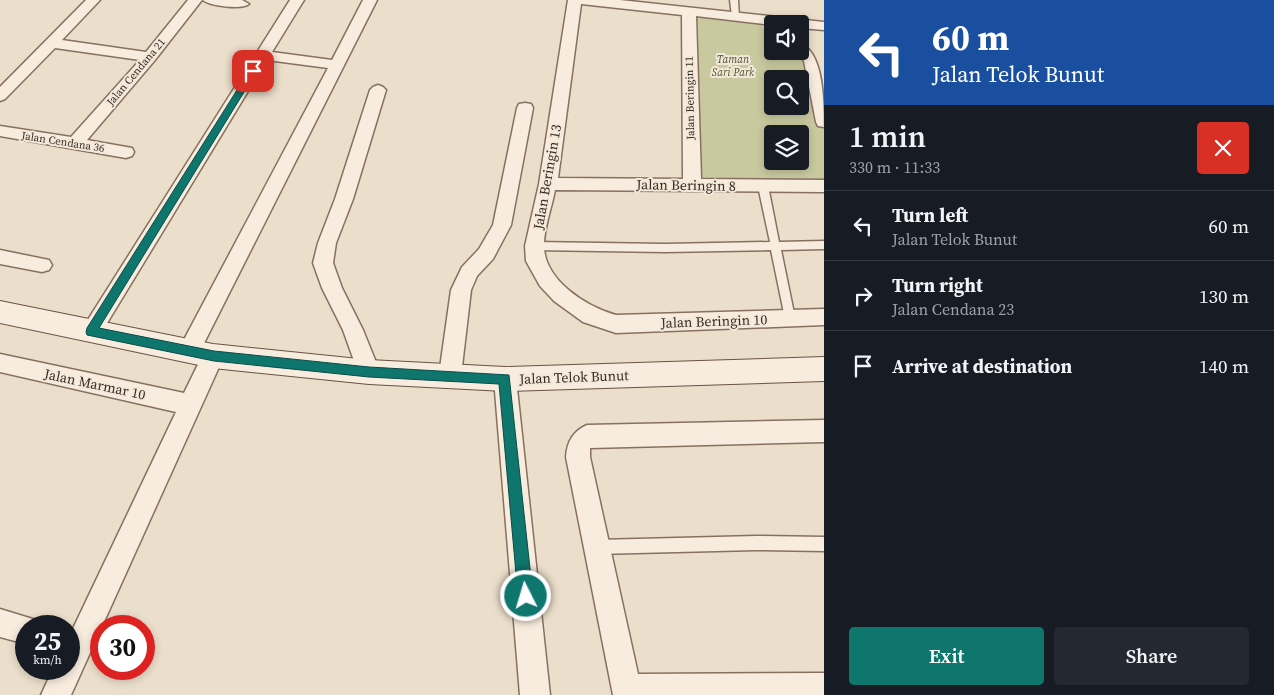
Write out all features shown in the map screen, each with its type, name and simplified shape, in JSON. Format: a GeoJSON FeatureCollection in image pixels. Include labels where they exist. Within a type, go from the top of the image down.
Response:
{"type":"FeatureCollection","features":[{"type":"Feature","properties":{"kind":"street"},"geometry":{"type":"LineString","coordinates":[[0,96],[93,0]]}},
{"type":"Feature","properties":{"kind":"street","name":"Jalan Cendana 21"},"geometry":{"type":"LineString","coordinates":[[75,144],[150,57],[195,0]]}},
{"type":"Feature","properties":{"kind":"street"},"geometry":{"type":"LineString","coordinates":[[210,0],[242,4]]}},
{"type":"Feature","properties":{"kind":"street"},"geometry":{"type":"LineString","coordinates":[[91,332],[297,0]]}},
{"type":"Feature","properties":{"kind":"street"},"geometry":{"type":"LineString","coordinates":[[80,631],[191,405],[201,354],[337,65],[370,0]]}},
{"type":"Feature","properties":{"kind":"street","name":"Jalan Beringin 13"},"geometry":{"type":"LineString","coordinates":[[575,0],[548,184],[534,246],[536,261],[547,281],[560,295],[590,316],[604,321]]}},
{"type":"Feature","properties":{"kind":"street"},"geometry":{"type":"LineString","coordinates":[[582,0],[824,26]]}},
{"type":"Feature","properties":{"kind":"street","name":"Jalan Beringin 11"},"geometry":{"type":"LineString","coordinates":[[689,11],[692,185]]}},
{"type":"Feature","properties":{"kind":"street"},"geometry":{"type":"LineString","coordinates":[[758,19],[764,25]]}},
{"type":"Feature","properties":{"kind":"street"},"geometry":{"type":"LineString","coordinates":[[51,43],[150,57]]}},
{"type":"Feature","properties":{"kind":"street"},"geometry":{"type":"LineString","coordinates":[[263,54],[337,65]]}},
{"type":"Feature","properties":{"kind":"street"},"geometry":{"type":"LineString","coordinates":[[809,58],[824,122]]}},
{"type":"Feature","properties":{"kind":"street"},"geometry":{"type":"LineString","coordinates":[[369,372],[353,330],[332,288],[323,264],[327,242],[344,198],[378,90]]}},
{"type":"Feature","properties":{"kind":"street"},"geometry":{"type":"LineString","coordinates":[[450,375],[461,290],[469,272],[486,254],[502,224],[525,108]]}},
{"type":"Feature","properties":{"kind":"street","name":"Jalan Cendana 36"},"geometry":{"type":"LineString","coordinates":[[0,132],[126,152]]}},
{"type":"Feature","properties":{"kind":"street","name":"Jalan Beringin 8"},"geometry":{"type":"LineString","coordinates":[[548,184],[824,186]]}},
{"type":"Feature","properties":{"kind":"street"},"geometry":{"type":"LineString","coordinates":[[0,257],[42,264]]}},
{"type":"Feature","properties":{"kind":"street","name":"Jalan Telok Bunut"},"geometry":{"type":"LineString","coordinates":[[0,312],[201,354],[369,372],[505,379],[824,369]]}},
{"type":"Feature","properties":{"kind":"street","name":"Jalan Beringin 10"},"geometry":{"type":"LineString","coordinates":[[604,321],[616,324],[824,317]]}},
{"type":"Feature","properties":{"kind":"street","name":"Jalan Marmar 10"},"geometry":{"type":"LineString","coordinates":[[0,364],[191,405]]}},
{"type":"Feature","properties":{"kind":"street"},"geometry":{"type":"LineString","coordinates":[[505,379],[535,695]]}},
{"type":"Feature","properties":{"kind":"street"},"geometry":{"type":"LineString","coordinates":[[824,431],[587,436],[578,444],[578,457],[628,692],[824,688]]}},
{"type":"Feature","properties":{"kind":"street"},"geometry":{"type":"LineString","coordinates":[[0,623],[15,627]]}},
{"type":"Feature","properties":{"kind":"street"},"geometry":{"type":"LineString","coordinates":[[56,695],[63,680]]}},
{"type":"Feature","properties":{"kind":"lane"},"geometry":{"type":"LineString","coordinates":[[734,0],[736,16]]}},
{"type":"Feature","properties":{"kind":"lane"},"geometry":{"type":"LineString","coordinates":[[763,186],[790,318]]}},
{"type":"Feature","properties":{"kind":"lane"},"geometry":{"type":"LineString","coordinates":[[534,246],[665,248],[824,246]]}},
{"type":"Feature","properties":{"kind":"lane"},"geometry":{"type":"LineString","coordinates":[[597,547],[756,543],[824,544]]}},
{"type":"Feature","properties":{"kind":"green space","name":"Taman Sari Park"},"geometry":{"type":"Polygon","coordinates":[[[689,13],[759,20],[764,29],[764,60],[809,59],[824,127],[824,184],[695,184],[689,13]]]}},
{"type":"Feature","properties":{"kind":"route"},"geometry":{"type":"LineString","coordinates":[[253,71],[91,332],[214,356],[369,372],[505,379],[526,596]]}}]}
